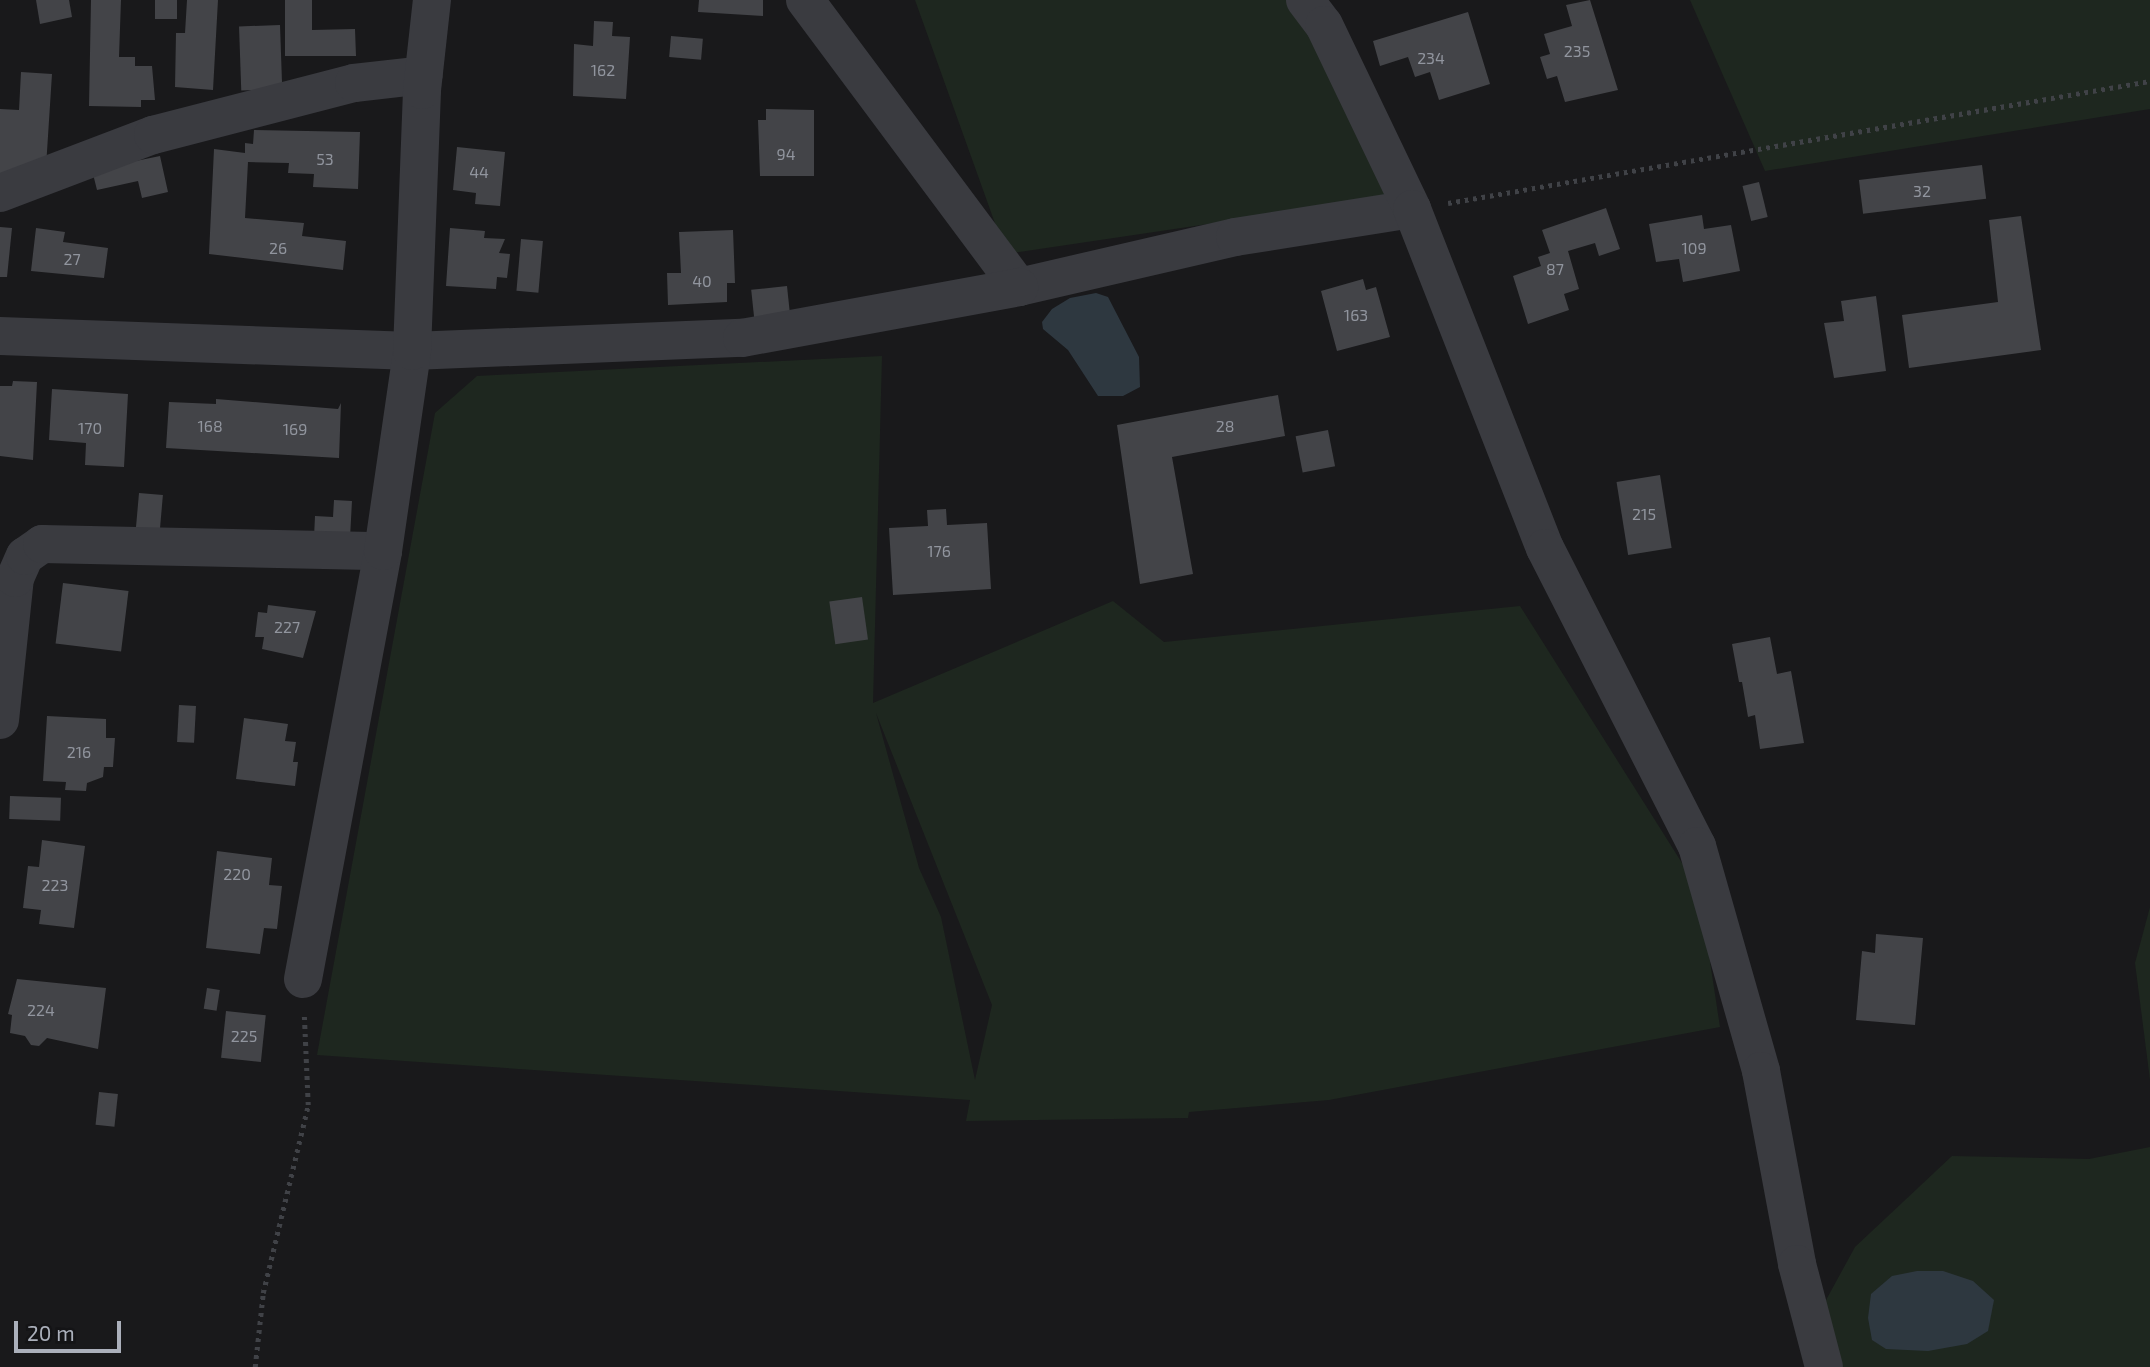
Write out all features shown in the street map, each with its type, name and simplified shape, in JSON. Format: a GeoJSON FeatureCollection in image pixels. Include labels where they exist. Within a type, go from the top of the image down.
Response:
{"type":"FeatureCollection","features":[{"type":"Feature","properties":{"kind":"street"},"geometry":{"type":"LineString","coordinates":[[303,979],[383,551],[412,351],[424,75],[432,0]]}},
{"type":"Feature","properties":{"kind":"street"},"geometry":{"type":"LineString","coordinates":[[805,0],[1019,287]]}},
{"type":"Feature","properties":{"kind":"street"},"geometry":{"type":"LineString","coordinates":[[1305,0],[1324,25],[1412,209],[1545,548],[1697,846],[1761,1071],[1797,1264],[1824,1367]]}},
{"type":"Feature","properties":{"kind":"street"},"geometry":{"type":"LineString","coordinates":[[0,193],[37,183],[153,135],[354,83],[424,75]]}},
{"type":"Feature","properties":{"kind":"street"},"geometry":{"type":"LineString","coordinates":[[0,337],[412,351],[742,338],[1019,287],[1235,237],[1412,209]]}},
{"type":"Feature","properties":{"kind":"street"},"geometry":{"type":"LineString","coordinates":[[0,720],[15,578],[25,556],[42,544],[383,551]]}},
{"type":"Feature","properties":{"kind":"path"},"geometry":{"type":"LineString","coordinates":[[1412,209],[1876,125],[2150,81]]}},
{"type":"Feature","properties":{"kind":"path"},"geometry":{"type":"LineString","coordinates":[[255,1367],[263,1293],[308,1105],[303,979]]}},
{"type":"Feature","properties":{"kind":"shaded area"},"geometry":{"type":"Polygon","coordinates":[[[915,0],[1305,0],[1403,195],[1006,254],[915,0]]]}},
{"type":"Feature","properties":{"kind":"shaded area"},"geometry":{"type":"Polygon","coordinates":[[[1690,0],[2150,0],[2150,109],[1765,171],[1690,0]]]}},
{"type":"Feature","properties":{"kind":"shaded area"},"geometry":{"type":"Polygon","coordinates":[[[1096,293],[1108,297],[1139,357],[1140,387],[1123,396],[1098,396],[1068,350],[1043,329],[1042,322],[1052,309],[1070,298],[1096,293]]]}},
{"type":"Feature","properties":{"kind":"shaded area"},"geometry":{"type":"Polygon","coordinates":[[[882,356],[873,703],[1113,601],[1164,642],[1520,606],[1699,890],[1720,1027],[1329,1100],[1189,1112],[1188,1118],[966,1121],[970,1100],[317,1055],[435,413],[477,376],[882,356]],[[876,713],[919,868],[941,917],[975,1080],[992,1005],[876,713]]]}},
{"type":"Feature","properties":{"kind":"shaded area"},"geometry":{"type":"Polygon","coordinates":[[[2150,907],[2150,1080],[2135,963],[2150,907]]]}},
{"type":"Feature","properties":{"kind":"shaded area"},"geometry":{"type":"Polygon","coordinates":[[[2150,1147],[2150,1367],[1811,1367],[1802,1344],[1855,1247],[1952,1156],[2089,1159],[2150,1147]]]}},
{"type":"Feature","properties":{"kind":"shaded area"},"geometry":{"type":"Polygon","coordinates":[[[1917,1271],[1943,1271],[1973,1281],[1994,1300],[1988,1331],[1967,1344],[1928,1351],[1886,1349],[1872,1340],[1868,1318],[1871,1294],[1892,1276],[1917,1271]]]}},
{"type":"Feature","properties":{"kind":"building"},"geometry":{"type":"Polygon","coordinates":[[[36,0],[69,0],[72,17],[40,24],[36,0]]]}},
{"type":"Feature","properties":{"kind":"building"},"geometry":{"type":"Polygon","coordinates":[[[91,0],[121,0],[119,57],[135,57],[135,66],[152,66],[155,100],[141,100],[141,107],[89,106],[91,0]]]}},
{"type":"Feature","properties":{"kind":"building"},"geometry":{"type":"Polygon","coordinates":[[[155,0],[177,0],[177,19],[155,19],[155,0]]]}},
{"type":"Feature","properties":{"kind":"building"},"geometry":{"type":"Polygon","coordinates":[[[187,0],[218,0],[213,90],[175,87],[176,33],[185,33],[187,0]]]}},
{"type":"Feature","properties":{"kind":"building"},"geometry":{"type":"Polygon","coordinates":[[[285,0],[312,0],[312,30],[355,29],[356,56],[285,56],[285,0]]]}},
{"type":"Feature","properties":{"kind":"building"},"geometry":{"type":"Polygon","coordinates":[[[699,0],[763,0],[763,16],[698,12],[699,0]]]}},
{"type":"Feature","properties":{"kind":"building"},"geometry":{"type":"Polygon","coordinates":[[[1590,0],[1618,90],[1565,102],[1557,76],[1547,79],[1540,57],[1550,54],[1544,34],[1572,26],[1566,5],[1590,0]]]}},
{"type":"Feature","properties":{"kind":"building"},"geometry":{"type":"Polygon","coordinates":[[[1468,12],[1490,84],[1439,100],[1430,72],[1415,77],[1408,57],[1380,66],[1373,41],[1468,12]]]}},
{"type":"Feature","properties":{"kind":"building"},"geometry":{"type":"Polygon","coordinates":[[[594,21],[613,22],[612,36],[630,37],[626,99],[573,96],[574,44],[593,46],[594,21]]]}},
{"type":"Feature","properties":{"kind":"building"},"geometry":{"type":"Polygon","coordinates":[[[280,25],[282,89],[241,90],[239,26],[280,25]]]}},
{"type":"Feature","properties":{"kind":"building"},"geometry":{"type":"Polygon","coordinates":[[[671,36],[703,39],[701,60],[669,57],[671,36]]]}},
{"type":"Feature","properties":{"kind":"building"},"geometry":{"type":"Polygon","coordinates":[[[21,72],[52,74],[46,167],[0,174],[0,109],[19,110],[21,72]]]}},
{"type":"Feature","properties":{"kind":"building"},"geometry":{"type":"Polygon","coordinates":[[[766,109],[814,110],[814,176],[760,176],[758,120],[766,120],[766,109]]]}},
{"type":"Feature","properties":{"kind":"building"},"geometry":{"type":"Polygon","coordinates":[[[254,130],[360,132],[358,189],[313,187],[314,174],[288,173],[289,163],[248,162],[245,218],[304,223],[302,236],[346,241],[343,270],[209,254],[214,149],[245,153],[245,143],[253,144],[254,130]]]}},
{"type":"Feature","properties":{"kind":"building"},"geometry":{"type":"Polygon","coordinates":[[[457,147],[505,152],[500,206],[475,204],[476,193],[453,190],[457,147]]]}},
{"type":"Feature","properties":{"kind":"building"},"geometry":{"type":"Polygon","coordinates":[[[160,156],[168,192],[142,198],[138,181],[97,190],[92,170],[160,156]]]}},
{"type":"Feature","properties":{"kind":"building"},"geometry":{"type":"Polygon","coordinates":[[[1982,165],[1986,199],[1863,214],[1859,180],[1982,165]]]}},
{"type":"Feature","properties":{"kind":"building"},"geometry":{"type":"Polygon","coordinates":[[[1759,182],[1768,217],[1751,221],[1743,186],[1759,182]]]}},
{"type":"Feature","properties":{"kind":"building"},"geometry":{"type":"Polygon","coordinates":[[[1606,208],[1620,249],[1599,256],[1595,243],[1568,251],[1579,289],[1564,294],[1569,310],[1528,324],[1513,276],[1541,266],[1538,257],[1550,253],[1542,230],[1606,208]]]}},
{"type":"Feature","properties":{"kind":"building"},"geometry":{"type":"Polygon","coordinates":[[[1702,215],[1704,229],[1731,225],[1740,271],[1683,282],[1679,259],[1656,262],[1649,224],[1702,215]]]}},
{"type":"Feature","properties":{"kind":"building"},"geometry":{"type":"Polygon","coordinates":[[[2021,216],[2041,350],[1909,368],[1902,315],[1998,302],[1989,220],[2021,216]]]}},
{"type":"Feature","properties":{"kind":"building"},"geometry":{"type":"Polygon","coordinates":[[[0,227],[12,228],[7,277],[0,277],[0,227]]]}},
{"type":"Feature","properties":{"kind":"building"},"geometry":{"type":"Polygon","coordinates":[[[36,228],[65,232],[63,242],[108,248],[104,278],[31,271],[36,228]]]}},
{"type":"Feature","properties":{"kind":"building"},"geometry":{"type":"Polygon","coordinates":[[[450,228],[485,231],[484,238],[505,239],[499,253],[510,254],[507,278],[497,277],[496,289],[446,286],[450,228]]]}},
{"type":"Feature","properties":{"kind":"building"},"geometry":{"type":"Polygon","coordinates":[[[733,230],[735,283],[727,283],[727,302],[668,305],[667,273],[681,273],[679,232],[733,230]]]}},
{"type":"Feature","properties":{"kind":"building"},"geometry":{"type":"Polygon","coordinates":[[[521,239],[543,241],[538,293],[516,291],[521,239]]]}},
{"type":"Feature","properties":{"kind":"building"},"geometry":{"type":"Polygon","coordinates":[[[1363,279],[1366,290],[1376,287],[1390,337],[1337,351],[1321,291],[1363,279]]]}},
{"type":"Feature","properties":{"kind":"building"},"geometry":{"type":"Polygon","coordinates":[[[787,286],[790,316],[754,320],[751,290],[787,286]]]}},
{"type":"Feature","properties":{"kind":"building"},"geometry":{"type":"Polygon","coordinates":[[[1876,296],[1886,371],[1834,378],[1824,323],[1844,321],[1841,301],[1876,296]]]}},
{"type":"Feature","properties":{"kind":"building"},"geometry":{"type":"Polygon","coordinates":[[[13,381],[37,382],[33,460],[0,456],[0,386],[12,386],[13,381]]]}},
{"type":"Feature","properties":{"kind":"building"},"geometry":{"type":"Polygon","coordinates":[[[52,389],[128,394],[124,467],[85,465],[86,443],[49,440],[52,389]]]}},
{"type":"Feature","properties":{"kind":"building"},"geometry":{"type":"Polygon","coordinates":[[[1278,395],[1285,436],[1172,457],[1193,574],[1140,584],[1117,425],[1278,395]]]}},
{"type":"Feature","properties":{"kind":"building"},"geometry":{"type":"Polygon","coordinates":[[[216,399],[338,409],[341,403],[339,458],[166,448],[169,402],[216,404],[216,399]]]}},
{"type":"Feature","properties":{"kind":"building"},"geometry":{"type":"Polygon","coordinates":[[[1328,430],[1335,466],[1303,473],[1296,436],[1328,430]]]}},
{"type":"Feature","properties":{"kind":"building"},"geometry":{"type":"Polygon","coordinates":[[[1660,475],[1672,548],[1628,555],[1617,482],[1660,475]]]}},
{"type":"Feature","properties":{"kind":"building"},"geometry":{"type":"Polygon","coordinates":[[[139,493],[163,495],[160,530],[136,528],[139,493]]]}},
{"type":"Feature","properties":{"kind":"building"},"geometry":{"type":"Polygon","coordinates":[[[334,500],[352,501],[350,538],[314,537],[315,516],[333,517],[334,500]]]}},
{"type":"Feature","properties":{"kind":"building"},"geometry":{"type":"Polygon","coordinates":[[[946,509],[947,525],[987,523],[991,589],[893,595],[889,528],[928,526],[927,510],[946,509]]]}},
{"type":"Feature","properties":{"kind":"building"},"geometry":{"type":"Polygon","coordinates":[[[63,583],[129,591],[121,652],[56,644],[63,583]]]}},
{"type":"Feature","properties":{"kind":"building"},"geometry":{"type":"Polygon","coordinates":[[[862,597],[868,640],[835,644],[829,602],[862,597]]]}},
{"type":"Feature","properties":{"kind":"building"},"geometry":{"type":"Polygon","coordinates":[[[268,605],[316,611],[303,658],[262,649],[264,637],[255,637],[258,612],[267,613],[268,605]]]}},
{"type":"Feature","properties":{"kind":"building"},"geometry":{"type":"Polygon","coordinates":[[[1770,637],[1777,674],[1791,671],[1804,743],[1760,749],[1755,715],[1748,717],[1732,644],[1770,637]]]}},
{"type":"Feature","properties":{"kind":"building"},"geometry":{"type":"Polygon","coordinates":[[[179,705],[196,706],[194,743],[177,742],[179,705]]]}},
{"type":"Feature","properties":{"kind":"building"},"geometry":{"type":"Polygon","coordinates":[[[47,716],[106,719],[106,738],[115,738],[113,767],[104,767],[103,777],[87,783],[86,791],[65,790],[66,782],[43,781],[47,716]]]}},
{"type":"Feature","properties":{"kind":"building"},"geometry":{"type":"Polygon","coordinates":[[[244,718],[288,724],[285,741],[296,742],[293,762],[298,762],[295,786],[236,779],[244,718]]]}},
{"type":"Feature","properties":{"kind":"building"},"geometry":{"type":"Polygon","coordinates":[[[10,796],[61,798],[60,821],[9,819],[10,796]]]}},
{"type":"Feature","properties":{"kind":"building"},"geometry":{"type":"Polygon","coordinates":[[[42,840],[85,846],[74,928],[39,924],[41,910],[23,908],[28,866],[39,867],[42,840]]]}},
{"type":"Feature","properties":{"kind":"building"},"geometry":{"type":"Polygon","coordinates":[[[217,851],[272,858],[269,885],[282,886],[277,929],[264,928],[260,954],[206,948],[217,851]]]}},
{"type":"Feature","properties":{"kind":"building"},"geometry":{"type":"Polygon","coordinates":[[[1876,934],[1923,938],[1915,1025],[1856,1020],[1862,951],[1875,953],[1876,934]]]}},
{"type":"Feature","properties":{"kind":"building"},"geometry":{"type":"Polygon","coordinates":[[[17,979],[106,988],[98,1049],[47,1038],[39,1046],[31,1045],[25,1036],[10,1033],[12,1015],[8,1014],[17,979]]]}},
{"type":"Feature","properties":{"kind":"building"},"geometry":{"type":"Polygon","coordinates":[[[207,988],[220,990],[217,1011],[204,1009],[207,988]]]}},
{"type":"Feature","properties":{"kind":"building"},"geometry":{"type":"Polygon","coordinates":[[[226,1011],[266,1015],[261,1062],[221,1058],[226,1011]]]}},
{"type":"Feature","properties":{"kind":"building"},"geometry":{"type":"Polygon","coordinates":[[[99,1092],[118,1094],[114,1127],[96,1125],[99,1092]]]}}]}
